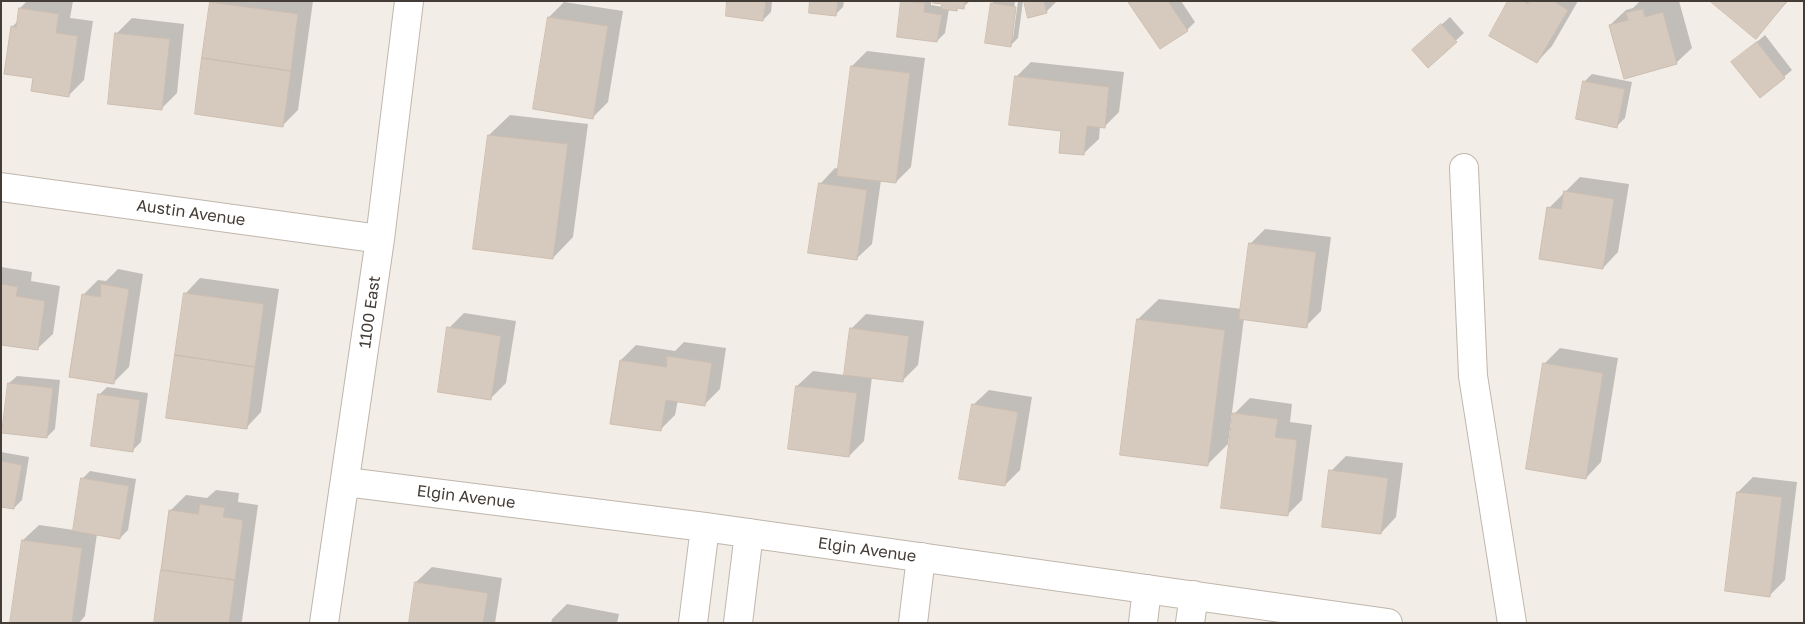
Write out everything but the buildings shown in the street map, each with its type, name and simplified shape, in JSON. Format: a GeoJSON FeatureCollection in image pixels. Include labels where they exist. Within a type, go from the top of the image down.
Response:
{"type":"FeatureCollection","features":[{"type":"Feature","properties":{"kind":"street","name":"1100 East"},"geometry":{"type":"LineString","coordinates":[[324,623],[380,239],[409,1]]}},
{"type":"Feature","properties":{"kind":"street"},"geometry":{"type":"LineString","coordinates":[[1464,168],[1473,376],[1512,623]]}},
{"type":"Feature","properties":{"kind":"street","name":"Austin Avenue"},"geometry":{"type":"LineString","coordinates":[[1,187],[380,239]]}},
{"type":"Feature","properties":{"kind":"street","name":"Elgin Avenue"},"geometry":{"type":"LineString","coordinates":[[346,482],[705,527],[1388,623]]}},
{"type":"Feature","properties":{"kind":"street"},"geometry":{"type":"LineString","coordinates":[[693,623],[705,527]]}},
{"type":"Feature","properties":{"kind":"street"},"geometry":{"type":"LineString","coordinates":[[738,623],[749,533]]}},
{"type":"Feature","properties":{"kind":"street"},"geometry":{"type":"LineString","coordinates":[[913,623],[921,557]]}},
{"type":"Feature","properties":{"kind":"street"},"geometry":{"type":"LineString","coordinates":[[1143,623],[1147,589]]}},
{"type":"Feature","properties":{"kind":"street"},"geometry":{"type":"LineString","coordinates":[[1190,623],[1194,596]]}}]}
